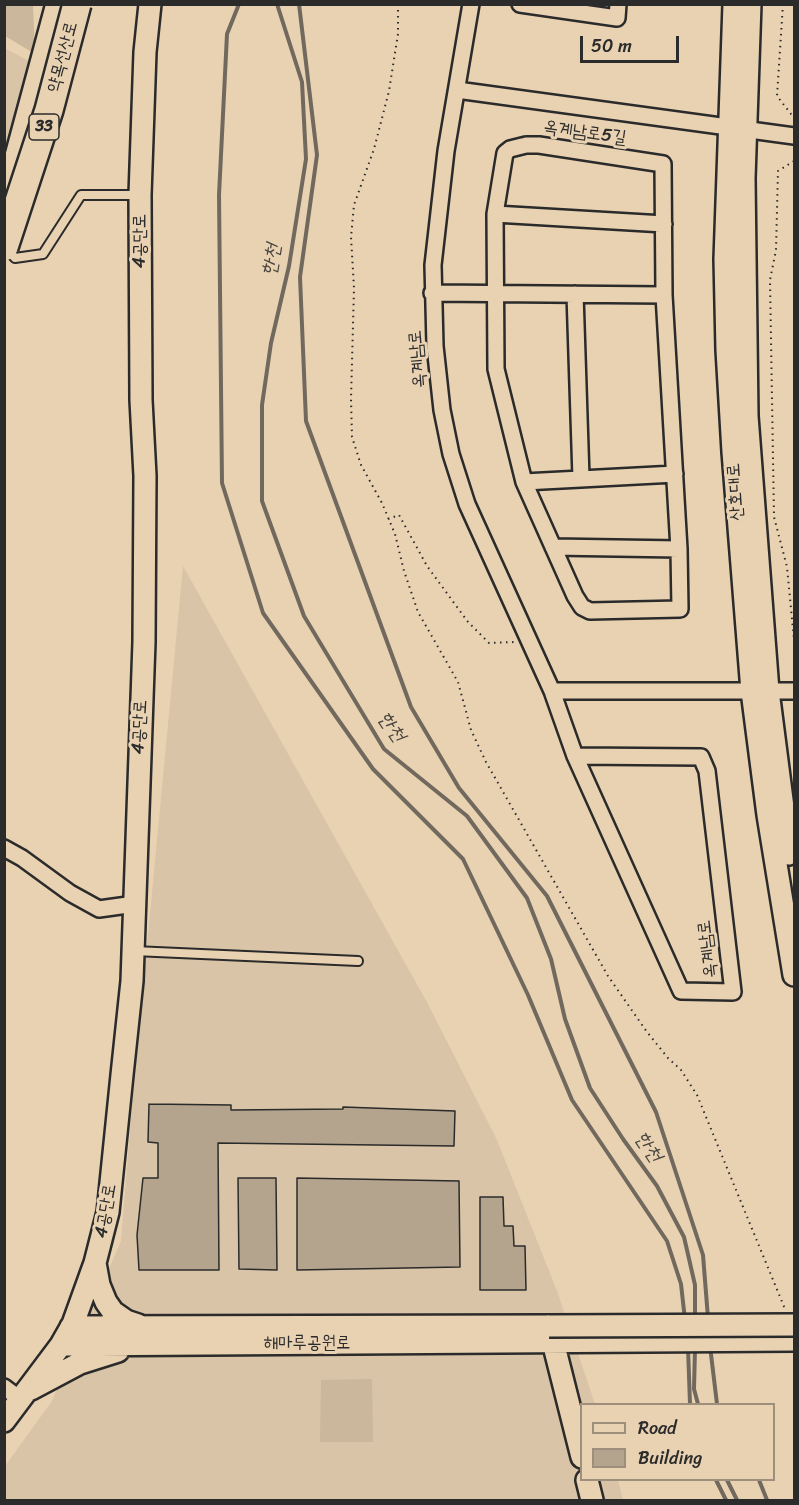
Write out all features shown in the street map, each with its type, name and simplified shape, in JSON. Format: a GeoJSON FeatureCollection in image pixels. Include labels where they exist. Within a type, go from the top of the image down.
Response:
{"type":"FeatureCollection","features":[{"type":"Feature","properties":{"kind":"highway","name":"약목선산로"},"geometry":{"type":"LineString","coordinates":[[4,205],[26,134],[60,4]]}},
{"type":"Feature","properties":{"kind":"highway","name":"약목선산로"},"geometry":{"type":"LineString","coordinates":[[4,246],[49,110],[77,4]]}},
{"type":"Feature","properties":{"kind":"street","name":"4공단로"},"geometry":{"type":"LineString","coordinates":[[4,1421],[17,1393],[66,1336],[95,1263],[108,1212],[129,1005],[135,904],[144,642],[145,487],[141,399],[140,195],[145,52],[150,4]]}},
{"type":"Feature","properties":{"kind":"street","name":"옥계남로"},"geometry":{"type":"LineString","coordinates":[[471,4],[439,202],[433,265],[435,346],[442,410],[451,454],[467,504],[552,691],[575,756],[681,991],[733,992],[707,771],[701,757],[575,756]]}},
{"type":"Feature","properties":{"kind":"street"},"geometry":{"type":"LineString","coordinates":[[520,4],[617,11]]}},
{"type":"Feature","properties":{"kind":"street"},"geometry":{"type":"LineString","coordinates":[[725,4],[725,87],[737,128]]}},
{"type":"Feature","properties":{"kind":"street","name":"산호대로"},"geometry":{"type":"LineString","coordinates":[[734,4],[737,128]]}},
{"type":"Feature","properties":{"kind":"street","name":"산호대로"},"geometry":{"type":"LineString","coordinates":[[750,4],[725,258],[727,350],[733,452],[760,691],[768,815],[795,975]]}},
{"type":"Feature","properties":{"kind":"street"},"geometry":{"type":"LineString","coordinates":[[748,37],[759,4]]}},
{"type":"Feature","properties":{"kind":"street"},"geometry":{"type":"LineString","coordinates":[[457,90],[795,136]]}},
{"type":"Feature","properties":{"kind":"street","name":"옥계남로5길"},"geometry":{"type":"LineString","coordinates":[[539,145],[663,164],[664,224],[664,295],[679,549],[680,609],[590,611],[582,607],[575,596],[524,482],[496,369],[495,214],[505,153],[518,146],[539,145]]}},
{"type":"Feature","properties":{"kind":"street"},"geometry":{"type":"LineString","coordinates":[[495,214],[664,224]]}},
{"type":"Feature","properties":{"kind":"street"},"geometry":{"type":"LineString","coordinates":[[432,293],[664,295]]}},
{"type":"Feature","properties":{"kind":"street"},"geometry":{"type":"LineString","coordinates":[[575,294],[581,478]]}},
{"type":"Feature","properties":{"kind":"street"},"geometry":{"type":"LineString","coordinates":[[524,482],[675,474]]}},
{"type":"Feature","properties":{"kind":"street"},"geometry":{"type":"LineString","coordinates":[[553,547],[679,549]]}},
{"type":"Feature","properties":{"kind":"street"},"geometry":{"type":"LineString","coordinates":[[552,691],[795,691]]}},
{"type":"Feature","properties":{"kind":"street","name":"산호대로"},"geometry":{"type":"LineString","coordinates":[[760,691],[795,891]]}},
{"type":"Feature","properties":{"kind":"street"},"geometry":{"type":"LineString","coordinates":[[4,848],[22,858],[70,893],[99,909],[135,904]]}},
{"type":"Feature","properties":{"kind":"street"},"geometry":{"type":"LineString","coordinates":[[95,1263],[99,1285],[106,1302],[113,1312],[146,1336]]}},
{"type":"Feature","properties":{"kind":"street"},"geometry":{"type":"LineString","coordinates":[[551,1334],[790,1318]]}},
{"type":"Feature","properties":{"kind":"street"},"geometry":{"type":"LineString","coordinates":[[551,1334],[795,1340]]}},
{"type":"Feature","properties":{"kind":"street"},"geometry":{"type":"LineString","coordinates":[[551,1334],[580,1449]]}},
{"type":"Feature","properties":{"kind":"street","name":"해마루공원로"},"geometry":{"type":"LineString","coordinates":[[66,1336],[551,1334]]}},
{"type":"Feature","properties":{"kind":"street"},"geometry":{"type":"LineString","coordinates":[[17,1393],[80,1363],[146,1336]]}},
{"type":"Feature","properties":{"kind":"street"},"geometry":{"type":"LineString","coordinates":[[587,1481],[592,1500]]}},
{"type":"Feature","properties":{"kind":"lane"},"geometry":{"type":"LineString","coordinates":[[4,246],[15,258],[43,254],[81,195],[140,195]]}},
{"type":"Feature","properties":{"kind":"lane"},"geometry":{"type":"LineString","coordinates":[[133,951],[358,961]]}},
{"type":"Feature","properties":{"kind":"path"},"geometry":{"type":"LineString","coordinates":[[398,4],[398,34],[389,91],[374,149],[354,205],[351,237],[354,288],[352,437],[361,465],[382,502],[395,534],[404,571],[418,612],[458,682],[471,730],[486,762],[608,976],[646,1032],[681,1070],[697,1095],[790,1318]]}},
{"type":"Feature","properties":{"kind":"path"},"geometry":{"type":"LineString","coordinates":[[783,4],[777,96],[791,114],[795,115]]}},
{"type":"Feature","properties":{"kind":"path"},"geometry":{"type":"LineString","coordinates":[[795,161],[778,171],[776,250],[770,280],[774,517],[787,567],[795,640]]}},
{"type":"Feature","properties":{"kind":"path"},"geometry":{"type":"LineString","coordinates":[[388,519],[399,515],[427,566],[468,622],[489,643],[529,641]]}},
{"type":"Feature","properties":{"kind":"shaded area"},"geometry":{"type":"Polygon","coordinates":[[[5,5],[33,5],[35,54],[5,36],[5,5]]]}},
{"type":"Feature","properties":{"kind":"shaded area"},"geometry":{"type":"Polygon","coordinates":[[[4,48],[39,66],[18,151],[5,156],[4,48]]]}},
{"type":"Feature","properties":{"kind":"shaded area"},"geometry":{"type":"Polygon","coordinates":[[[183,566],[428,1004],[497,1140],[557,1291],[595,1403],[580,1403],[580,1481],[618,1481],[623,1500],[5,1500],[5,1466],[52,1401],[121,1241],[183,566]]]}},
{"type":"Feature","properties":{"kind":"shaded area"},"geometry":{"type":"Polygon","coordinates":[[[372,1379],[373,1442],[320,1442],[321,1380],[372,1379]]]}},
{"type":"Feature","properties":{"kind":"building"},"geometry":{"type":"Polygon","coordinates":[[[149,1104],[231,1105],[231,1110],[343,1109],[343,1107],[455,1111],[454,1146],[218,1143],[219,1270],[139,1270],[137,1235],[143,1178],[158,1178],[158,1143],[148,1142],[149,1104]]]}},
{"type":"Feature","properties":{"kind":"building"},"geometry":{"type":"Polygon","coordinates":[[[238,1178],[276,1178],[277,1270],[239,1269],[238,1178]]]}},
{"type":"Feature","properties":{"kind":"building"},"geometry":{"type":"Polygon","coordinates":[[[297,1178],[459,1181],[460,1267],[297,1270],[297,1178]]]}},
{"type":"Feature","properties":{"kind":"building"},"geometry":{"type":"Polygon","coordinates":[[[480,1197],[503,1197],[504,1226],[513,1226],[514,1246],[525,1246],[526,1290],[480,1290],[480,1197]]]}},
{"type":"Feature","properties":{"kind":"waterway"},"geometry":{"type":"LineString","coordinates":[[239,4],[227,34],[219,195],[222,483],[263,613],[373,769],[463,859],[528,995],[572,1100],[667,1241],[681,1284],[685,1320]]}},
{"type":"Feature","properties":{"kind":"waterway","name":"한천"},"geometry":{"type":"LineString","coordinates":[[277,4],[302,82],[306,159],[289,266],[271,343],[262,405],[262,501],[304,616],[384,749],[467,816],[527,898],[551,959],[565,1019],[590,1088],[657,1186],[684,1237],[695,1285],[695,1320]]}},
{"type":"Feature","properties":{"kind":"waterway"},"geometry":{"type":"LineString","coordinates":[[299,4],[317,155],[300,277],[306,421],[411,707],[459,788],[547,896],[656,1112],[703,1255],[708,1318]]}},
{"type":"Feature","properties":{"kind":"waterway"},"geometry":{"type":"LineString","coordinates":[[710,1346],[717,1403]]}},
{"type":"Feature","properties":{"kind":"waterway"},"geometry":{"type":"LineString","coordinates":[[688,1348],[690,1403]]}},
{"type":"Feature","properties":{"kind":"waterway","name":"한천"},"geometry":{"type":"LineString","coordinates":[[695,1349],[694,1389],[698,1403]]}},
{"type":"Feature","properties":{"kind":"waterway"},"geometry":{"type":"LineString","coordinates":[[716,1481],[726,1500]]}},
{"type":"Feature","properties":{"kind":"waterway","name":"한천"},"geometry":{"type":"LineString","coordinates":[[728,1481],[737,1500]]}},
{"type":"Feature","properties":{"kind":"waterway"},"geometry":{"type":"LineString","coordinates":[[759,1481],[767,1500]]}}]}
